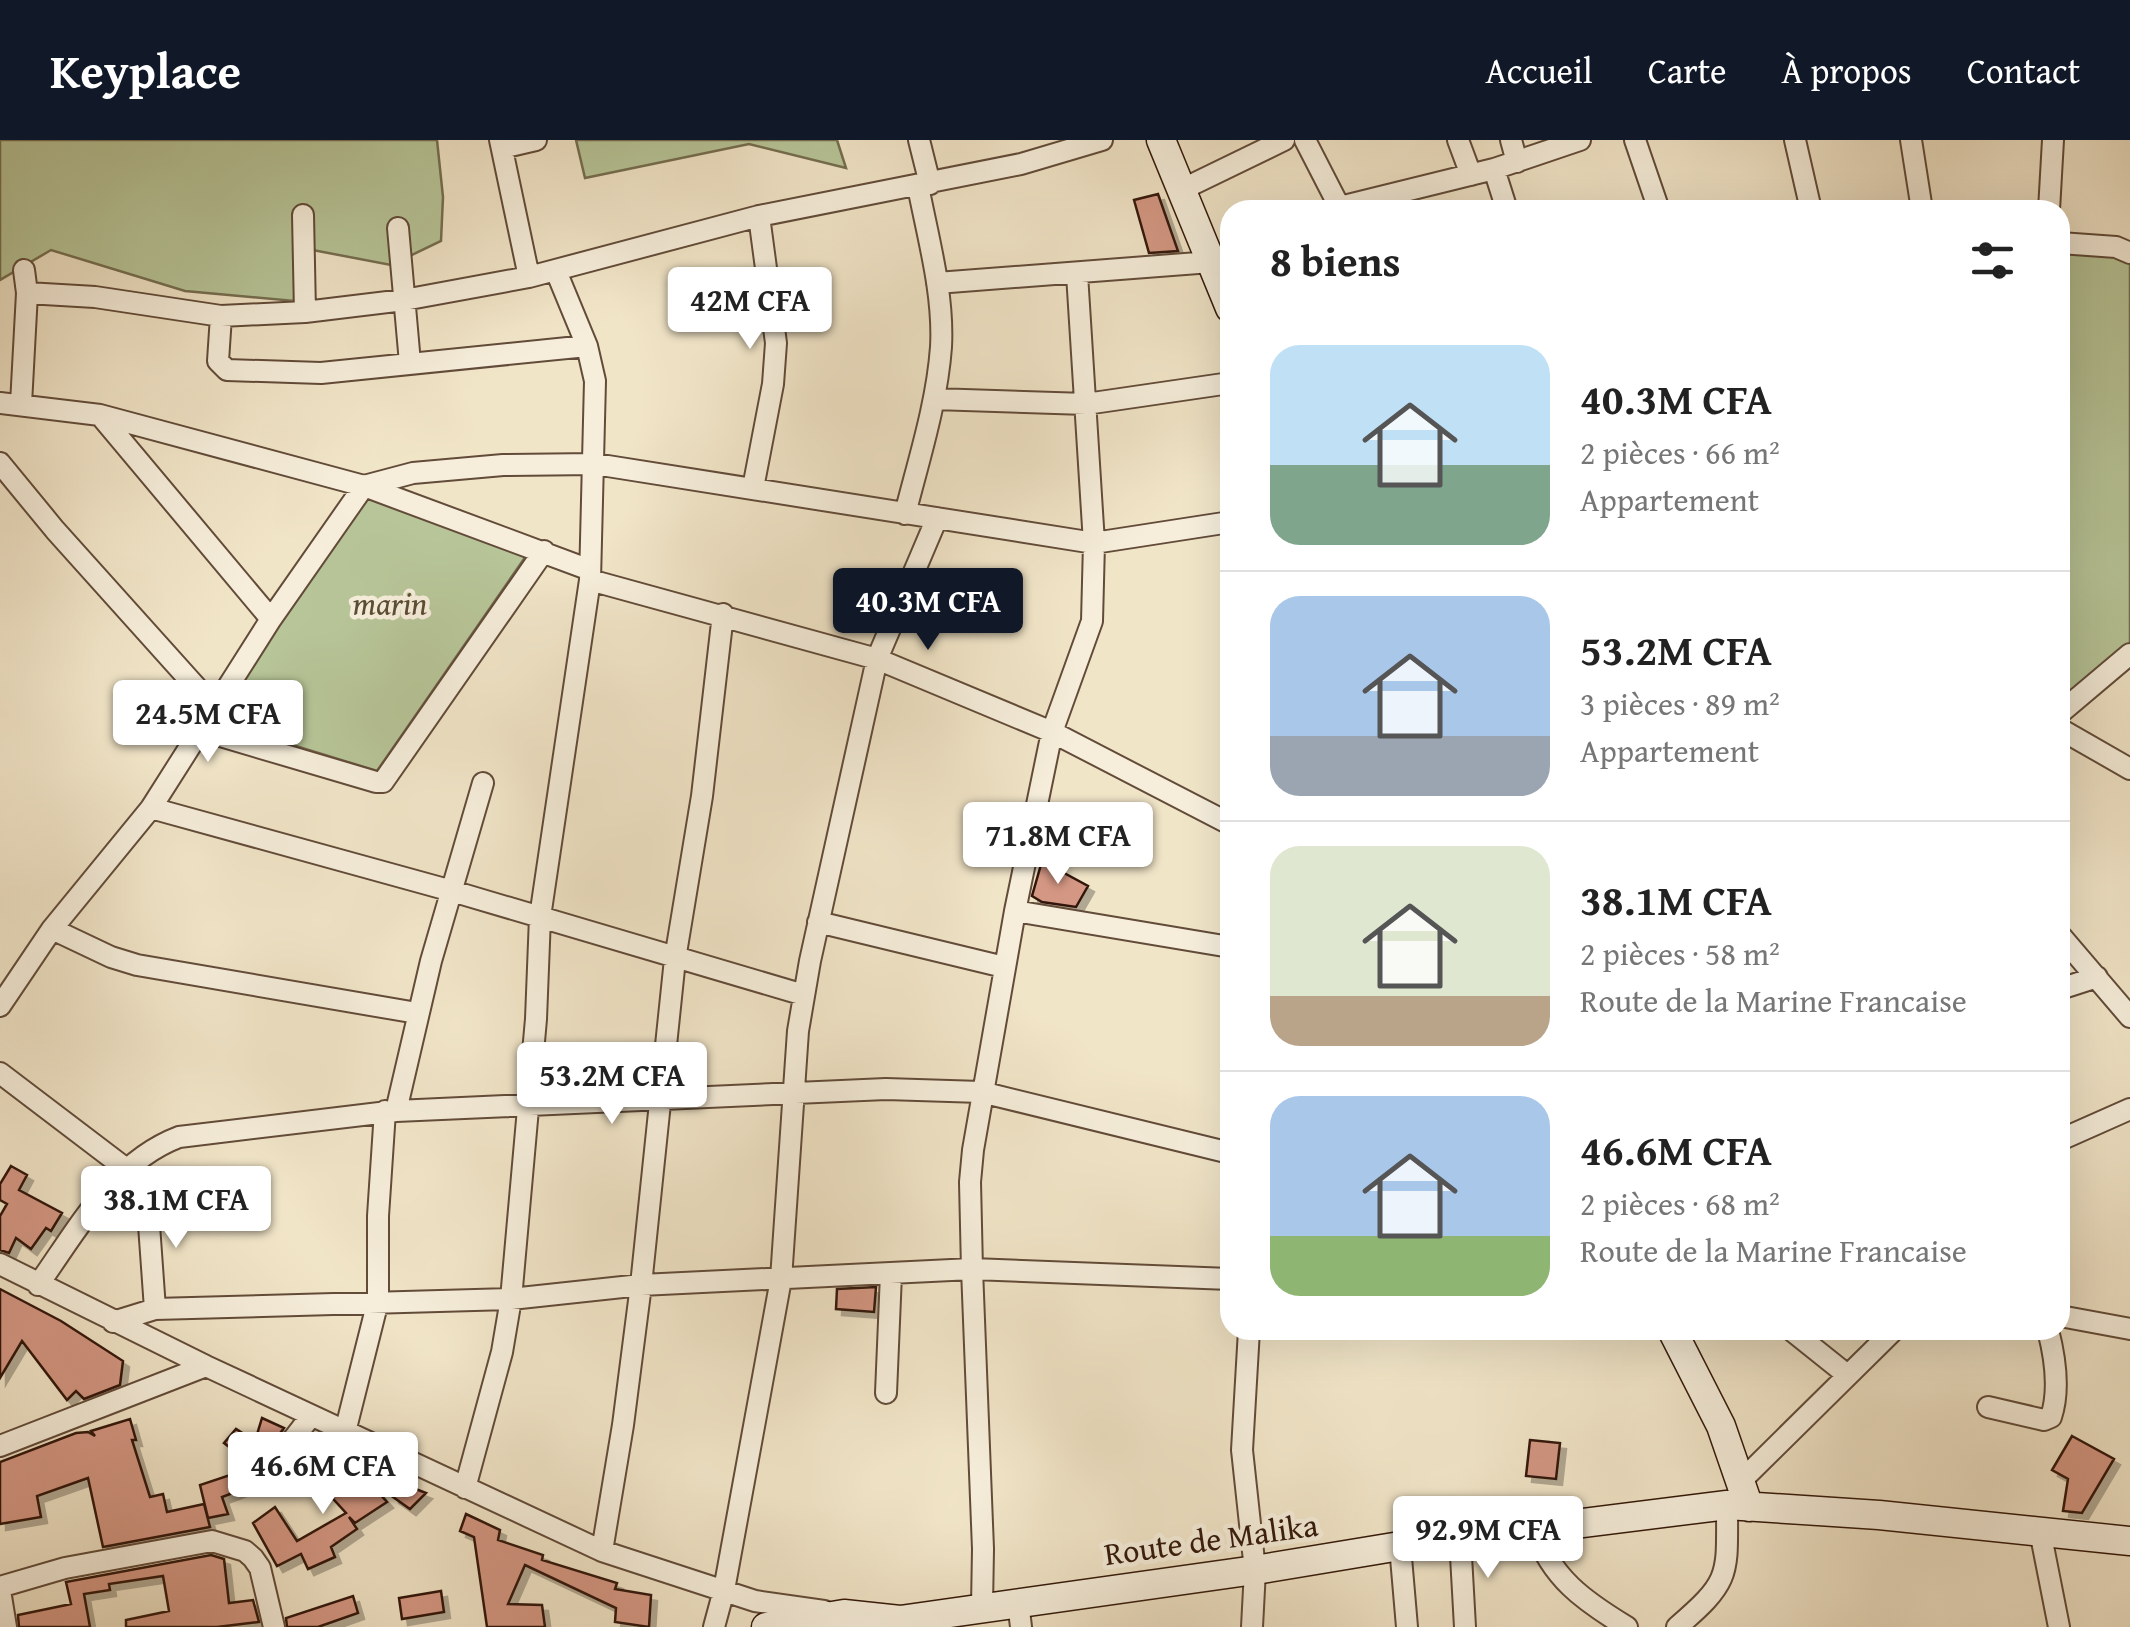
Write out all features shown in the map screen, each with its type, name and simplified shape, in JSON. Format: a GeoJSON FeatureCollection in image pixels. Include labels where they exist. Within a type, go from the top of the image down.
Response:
{"type":"FeatureCollection","features":[{"type":"Feature","properties":{"kind":"main road"},"geometry":{"type":"LineString","coordinates":[[1160,140],[1220,284]]}},
{"type":"Feature","properties":{"kind":"main road"},"geometry":{"type":"LineString","coordinates":[[1677,1340],[1720,1426],[1739,1498]]}},
{"type":"Feature","properties":{"kind":"main road","name":"Route de Malika"},"geometry":{"type":"LineString","coordinates":[[766,1627],[844,1614],[893,1624],[982,1606],[1019,1615],[1400,1546],[1739,1498],[2130,1542]]}},
{"type":"Feature","properties":{"kind":"street"},"geometry":{"type":"LineString","coordinates":[[530,277],[501,144],[536,140]]}},
{"type":"Feature","properties":{"kind":"street"},"geometry":{"type":"LineString","coordinates":[[905,514],[934,398],[941,348],[919,140]]}},
{"type":"Feature","properties":{"kind":"street"},"geometry":{"type":"LineString","coordinates":[[28,293],[95,297],[221,316],[304,312],[404,300],[530,277],[759,216],[1021,164],[1102,140]]}},
{"type":"Feature","properties":{"kind":"street"},"geometry":{"type":"LineString","coordinates":[[1181,190],[1284,140]]}},
{"type":"Feature","properties":{"kind":"street"},"geometry":{"type":"LineString","coordinates":[[1305,140],[1335,200]]}},
{"type":"Feature","properties":{"kind":"street"},"geometry":{"type":"LineString","coordinates":[[1458,140],[1471,175]]}},
{"type":"Feature","properties":{"kind":"street"},"geometry":{"type":"LineString","coordinates":[[1511,140],[1517,162]]}},
{"type":"Feature","properties":{"kind":"street"},"geometry":{"type":"LineString","coordinates":[[1375,200],[1494,169],[1580,140]]}},
{"type":"Feature","properties":{"kind":"street"},"geometry":{"type":"LineString","coordinates":[[1635,140],[1656,200]]}},
{"type":"Feature","properties":{"kind":"street"},"geometry":{"type":"LineString","coordinates":[[1795,140],[1809,200]]}},
{"type":"Feature","properties":{"kind":"street"},"geometry":{"type":"LineString","coordinates":[[1910,140],[1920,200]]}},
{"type":"Feature","properties":{"kind":"street"},"geometry":{"type":"LineString","coordinates":[[2050,200],[2054,140]]}},
{"type":"Feature","properties":{"kind":"street"},"geometry":{"type":"LineString","coordinates":[[1494,169],[1504,200]]}},
{"type":"Feature","properties":{"kind":"street"},"geometry":{"type":"LineString","coordinates":[[302,215],[304,312]]}},
{"type":"Feature","properties":{"kind":"street"},"geometry":{"type":"LineString","coordinates":[[752,488],[773,384],[776,343],[759,216]]}},
{"type":"Feature","properties":{"kind":"street"},"geometry":{"type":"LineString","coordinates":[[398,228],[410,364]]}},
{"type":"Feature","properties":{"kind":"street"},"geometry":{"type":"LineString","coordinates":[[2070,244],[2116,247],[2130,253]]}},
{"type":"Feature","properties":{"kind":"street"},"geometry":{"type":"LineString","coordinates":[[937,283],[1211,262]]}},
{"type":"Feature","properties":{"kind":"street"},"geometry":{"type":"LineString","coordinates":[[24,270],[28,293],[10,404],[100,416],[364,486],[544,551],[590,575],[878,659],[1052,732],[1220,819]]}},
{"type":"Feature","properties":{"kind":"street"},"geometry":{"type":"LineString","coordinates":[[465,1488],[502,1352],[511,1299],[536,1020],[540,917],[590,575],[594,381],[586,346],[556,271]]}},
{"type":"Feature","properties":{"kind":"street"},"geometry":{"type":"LineString","coordinates":[[982,1606],[970,1182],[981,1092],[1052,732],[1092,621],[1094,543],[1077,274]]}},
{"type":"Feature","properties":{"kind":"street"},"geometry":{"type":"LineString","coordinates":[[221,316],[218,361],[227,370],[321,373],[586,346]]}},
{"type":"Feature","properties":{"kind":"street"},"geometry":{"type":"LineString","coordinates":[[934,398],[1086,404],[1220,384]]}},
{"type":"Feature","properties":{"kind":"street"},"geometry":{"type":"LineString","coordinates":[[100,416],[271,619]]}},
{"type":"Feature","properties":{"kind":"street"},"geometry":{"type":"LineString","coordinates":[[0,462],[54,530],[214,706]]}},
{"type":"Feature","properties":{"kind":"street"},"geometry":{"type":"LineString","coordinates":[[0,1006],[52,930],[151,808],[271,619],[364,486],[413,472],[595,464],[1094,543],[1220,524]]}},
{"type":"Feature","properties":{"kind":"street"},"geometry":{"type":"LineString","coordinates":[[714,1627],[781,1279],[793,1094],[804,995],[818,922],[878,659],[938,518]]}},
{"type":"Feature","properties":{"kind":"street"},"geometry":{"type":"LineString","coordinates":[[200,730],[383,782],[544,551]]}},
{"type":"Feature","properties":{"kind":"street"},"geometry":{"type":"LineString","coordinates":[[602,1551],[623,1425],[675,959],[702,796],[723,614]]}},
{"type":"Feature","properties":{"kind":"street"},"geometry":{"type":"LineString","coordinates":[[2070,705],[2130,654]]}},
{"type":"Feature","properties":{"kind":"street"},"geometry":{"type":"LineString","coordinates":[[2070,735],[2130,769]]}},
{"type":"Feature","properties":{"kind":"street"},"geometry":{"type":"LineString","coordinates":[[345,1432],[378,1301],[378,1216],[390,1111],[483,783]]}},
{"type":"Feature","properties":{"kind":"street"},"geometry":{"type":"LineString","coordinates":[[151,808],[452,891],[804,995]]}},
{"type":"Feature","properties":{"kind":"street"},"geometry":{"type":"LineString","coordinates":[[1015,911],[1220,945]]}},
{"type":"Feature","properties":{"kind":"street"},"geometry":{"type":"LineString","coordinates":[[818,922],[1004,967]]}},
{"type":"Feature","properties":{"kind":"street"},"geometry":{"type":"LineString","coordinates":[[52,930],[138,966],[417,1014]]}},
{"type":"Feature","properties":{"kind":"street"},"geometry":{"type":"LineString","coordinates":[[2070,946],[2130,1017]]}},
{"type":"Feature","properties":{"kind":"street"},"geometry":{"type":"LineString","coordinates":[[2070,985],[2097,976]]}},
{"type":"Feature","properties":{"kind":"street"},"geometry":{"type":"LineString","coordinates":[[0,1073],[125,1168]]}},
{"type":"Feature","properties":{"kind":"street"},"geometry":{"type":"LineString","coordinates":[[38,1285],[125,1168],[159,1145],[179,1137],[390,1111],[871,1089],[981,1092],[1220,1150]]}},
{"type":"Feature","properties":{"kind":"street"},"geometry":{"type":"LineString","coordinates":[[2070,1136],[2130,1109]]}},
{"type":"Feature","properties":{"kind":"street"},"geometry":{"type":"LineString","coordinates":[[147,1197],[155,1309]]}},
{"type":"Feature","properties":{"kind":"street"},"geometry":{"type":"LineString","coordinates":[[0,1264],[113,1322],[602,1551],[755,1601],[844,1614]]}},
{"type":"Feature","properties":{"kind":"street"},"geometry":{"type":"LineString","coordinates":[[113,1322],[155,1309],[511,1299],[641,1285],[972,1269],[1220,1279]]}},
{"type":"Feature","properties":{"kind":"street"},"geometry":{"type":"LineString","coordinates":[[886,1392],[892,1274]]}},
{"type":"Feature","properties":{"kind":"street"},"geometry":{"type":"LineString","coordinates":[[2070,1318],[2130,1329]]}},
{"type":"Feature","properties":{"kind":"street"},"geometry":{"type":"LineString","coordinates":[[1248,1340],[1242,1450],[1255,1570],[1252,1627]]}},
{"type":"Feature","properties":{"kind":"street"},"geometry":{"type":"LineString","coordinates":[[1804,1340],[1846,1374]]}},
{"type":"Feature","properties":{"kind":"street"},"geometry":{"type":"LineString","coordinates":[[1678,1627],[1705,1603],[1724,1577],[1739,1498],[1846,1374],[1883,1340]]}},
{"type":"Feature","properties":{"kind":"street"},"geometry":{"type":"LineString","coordinates":[[1988,1407],[2044,1420],[2051,1417],[2055,1370],[2050,1340]]}},
{"type":"Feature","properties":{"kind":"street"},"geometry":{"type":"LineString","coordinates":[[0,1446],[206,1366]]}},
{"type":"Feature","properties":{"kind":"street"},"geometry":{"type":"LineString","coordinates":[[268,1473],[311,1416]]}},
{"type":"Feature","properties":{"kind":"street"},"geometry":{"type":"LineString","coordinates":[[1534,1528],[1541,1549],[1562,1580],[1580,1598],[1627,1627]]}},
{"type":"Feature","properties":{"kind":"street"},"geometry":{"type":"LineString","coordinates":[[2040,1531],[2059,1627]]}},
{"type":"Feature","properties":{"kind":"street"},"geometry":{"type":"LineString","coordinates":[[1460,1538],[1465,1627]]}},
{"type":"Feature","properties":{"kind":"street"},"geometry":{"type":"LineString","coordinates":[[6,1627],[0,1589],[65,1568],[212,1541],[245,1551],[254,1558],[274,1627]]}},
{"type":"Feature","properties":{"kind":"street"},"geometry":{"type":"LineString","coordinates":[[1400,1546],[1407,1627]]}},
{"type":"Feature","properties":{"kind":"green space"},"geometry":{"type":"Polygon","coordinates":[[[0,140],[437,140],[443,197],[441,241],[391,265],[297,247],[294,301],[185,291],[51,250],[0,280],[0,140]]]}},
{"type":"Feature","properties":{"kind":"green space"},"geometry":{"type":"Polygon","coordinates":[[[576,140],[837,140],[846,168],[749,144],[585,178],[576,140]]]}},
{"type":"Feature","properties":{"kind":"green space"},"geometry":{"type":"Polygon","coordinates":[[[2070,251],[2108,251],[2130,261],[2130,658],[2070,705],[2070,251]]]}},
{"type":"Feature","properties":{"kind":"green space","name":"marin"},"geometry":{"type":"Polygon","coordinates":[[[361,494],[533,546],[377,771],[208,719],[361,494]]]}},
{"type":"Feature","properties":{"kind":"building"},"geometry":{"type":"Polygon","coordinates":[[[1158,194],[1178,251],[1149,253],[1134,200],[1158,194]]]}},
{"type":"Feature","properties":{"kind":"building"},"geometry":{"type":"Polygon","coordinates":[[[1042,861],[1088,886],[1076,907],[1042,902],[1032,896],[1042,861]]]}},
{"type":"Feature","properties":{"kind":"building"},"geometry":{"type":"Polygon","coordinates":[[[11,1166],[27,1175],[19,1190],[62,1213],[51,1231],[46,1228],[31,1249],[16,1238],[9,1253],[0,1250],[0,1216],[7,1204],[0,1200],[0,1184],[11,1166]]]}},
{"type":"Feature","properties":{"kind":"building"},"geometry":{"type":"Polygon","coordinates":[[[876,1287],[874,1312],[836,1309],[837,1289],[876,1287]]]}},
{"type":"Feature","properties":{"kind":"building"},"geometry":{"type":"Polygon","coordinates":[[[0,1289],[61,1321],[123,1361],[120,1385],[84,1399],[76,1391],[67,1400],[22,1341],[0,1378],[0,1289]]]}},
{"type":"Feature","properties":{"kind":"building"},"geometry":{"type":"Polygon","coordinates":[[[262,1418],[284,1428],[255,1467],[224,1443],[236,1429],[255,1441],[262,1418]]]}},
{"type":"Feature","properties":{"kind":"building"},"geometry":{"type":"Polygon","coordinates":[[[130,1419],[136,1440],[132,1440],[150,1497],[163,1494],[167,1512],[204,1504],[210,1527],[103,1547],[88,1478],[37,1496],[41,1517],[0,1524],[0,1462],[76,1433],[95,1436],[91,1431],[130,1419]]]}},
{"type":"Feature","properties":{"kind":"building"},"geometry":{"type":"Polygon","coordinates":[[[2072,1436],[2114,1459],[2082,1513],[2063,1511],[2068,1479],[2052,1470],[2072,1436]]]}},
{"type":"Feature","properties":{"kind":"building"},"geometry":{"type":"Polygon","coordinates":[[[1530,1440],[1560,1443],[1556,1479],[1526,1476],[1530,1440]]]}},
{"type":"Feature","properties":{"kind":"building"},"geometry":{"type":"Polygon","coordinates":[[[345,1455],[387,1502],[355,1523],[349,1517],[357,1529],[331,1547],[335,1557],[308,1569],[301,1554],[277,1566],[253,1523],[275,1507],[297,1541],[346,1513],[314,1478],[345,1455]]]}},
{"type":"Feature","properties":{"kind":"building"},"geometry":{"type":"Polygon","coordinates":[[[251,1468],[257,1484],[222,1497],[228,1514],[208,1518],[200,1485],[251,1468]]]}},
{"type":"Feature","properties":{"kind":"building"},"geometry":{"type":"Polygon","coordinates":[[[403,1484],[426,1493],[410,1509],[393,1497],[403,1484]]]}},
{"type":"Feature","properties":{"kind":"building"},"geometry":{"type":"Polygon","coordinates":[[[466,1514],[500,1530],[498,1540],[543,1555],[542,1560],[617,1583],[615,1589],[651,1595],[649,1627],[615,1622],[616,1608],[525,1565],[508,1604],[542,1605],[545,1627],[487,1627],[474,1537],[460,1531],[466,1514]]]}},
{"type":"Feature","properties":{"kind":"building"},"geometry":{"type":"Polygon","coordinates":[[[211,1555],[224,1559],[229,1603],[253,1600],[259,1622],[217,1627],[126,1627],[126,1620],[169,1611],[163,1576],[109,1584],[110,1590],[84,1594],[90,1627],[19,1627],[18,1615],[71,1604],[66,1582],[211,1555]]]}},
{"type":"Feature","properties":{"kind":"building"},"geometry":{"type":"Polygon","coordinates":[[[441,1591],[444,1612],[402,1619],[399,1598],[441,1591]]]}},
{"type":"Feature","properties":{"kind":"building"},"geometry":{"type":"Polygon","coordinates":[[[353,1596],[358,1613],[318,1627],[287,1627],[286,1618],[353,1596]]]}}]}
